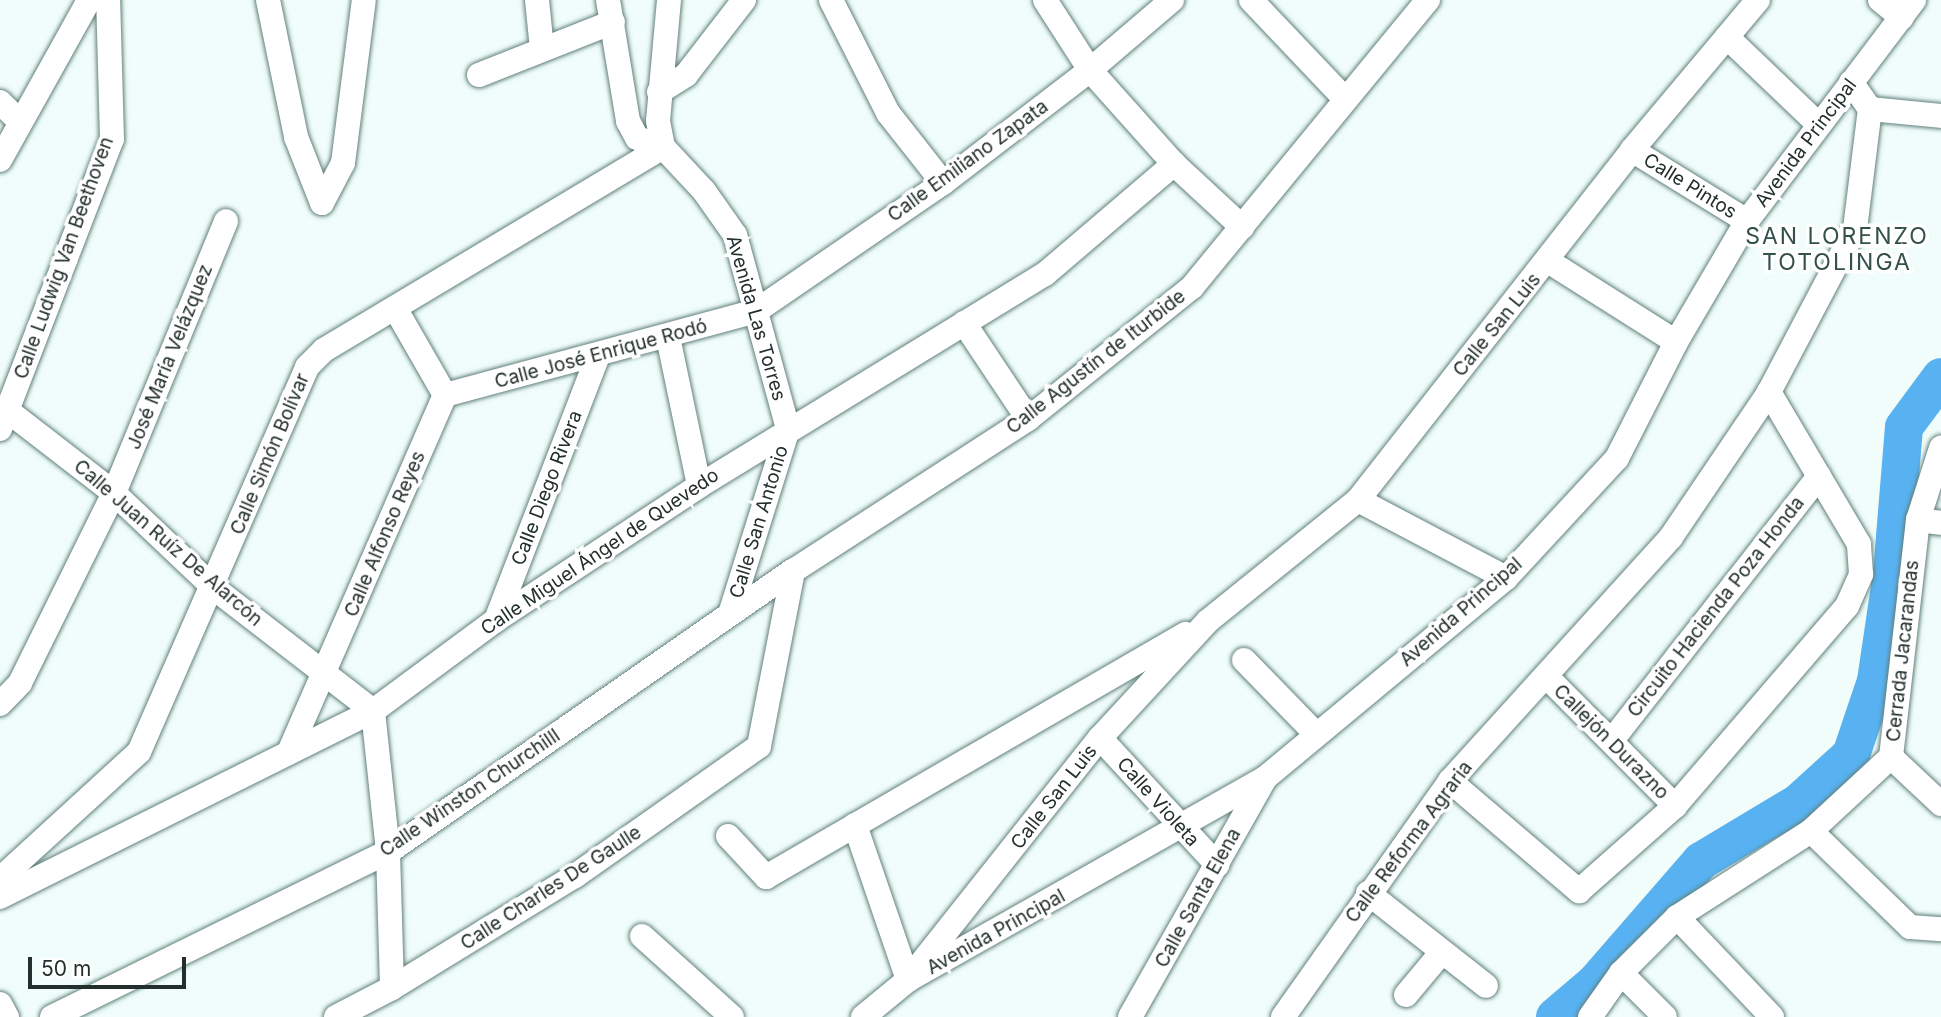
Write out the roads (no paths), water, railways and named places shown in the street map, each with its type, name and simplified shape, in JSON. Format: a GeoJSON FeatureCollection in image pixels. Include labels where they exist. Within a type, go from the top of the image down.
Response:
{"type":"FeatureCollection","features":[{"type":"Feature","properties":{"kind":"street"},"geometry":{"type":"LineString","coordinates":[[0,160],[19,121],[89,0]]}},
{"type":"Feature","properties":{"kind":"street","name":"Calle Ludwig Van Beethoven"},"geometry":{"type":"LineString","coordinates":[[4,420],[112,139],[108,0]]}},
{"type":"Feature","properties":{"kind":"street"},"geometry":{"type":"LineString","coordinates":[[268,0],[296,137],[322,202],[342,163],[364,0]]}},
{"type":"Feature","properties":{"kind":"street"},"geometry":{"type":"LineString","coordinates":[[537,0],[542,49]]}},
{"type":"Feature","properties":{"kind":"street"},"geometry":{"type":"LineString","coordinates":[[663,147],[659,92],[668,0]]}},
{"type":"Feature","properties":{"kind":"street"},"geometry":{"type":"LineString","coordinates":[[659,92],[685,75],[744,0]]}},
{"type":"Feature","properties":{"kind":"street"},"geometry":{"type":"LineString","coordinates":[[831,0],[888,113],[943,183]]}},
{"type":"Feature","properties":{"kind":"street"},"geometry":{"type":"LineString","coordinates":[[1045,0],[1090,70],[1174,164],[1242,227]]}},
{"type":"Feature","properties":{"kind":"street","name":"Calle Emiliano Zapata"},"geometry":{"type":"LineString","coordinates":[[757,311],[943,183],[1090,70],[1172,0]]}},
{"type":"Feature","properties":{"kind":"street"},"geometry":{"type":"LineString","coordinates":[[1251,0],[1345,99]]}},
{"type":"Feature","properties":{"kind":"street","name":"Calle Agustín de Iturbide"},"geometry":{"type":"LineString","coordinates":[[793,571],[1028,419],[1167,310],[1242,227],[1428,0]]}},
{"type":"Feature","properties":{"kind":"street","name":"Calle San Luis"},"geometry":{"type":"LineString","coordinates":[[908,980],[1100,738],[1208,621],[1357,500],[1548,261],[1632,150],[1758,0]]}},
{"type":"Feature","properties":{"kind":"street"},"geometry":{"type":"LineString","coordinates":[[1880,0],[1908,9]]}},
{"type":"Feature","properties":{"kind":"street","name":"Avenida Principal"},"geometry":{"type":"LineString","coordinates":[[863,1017],[908,980],[1181,829],[1265,778],[1506,578],[1617,458],[1676,342],[1747,221],[1818,124],[1908,9]]}},
{"type":"Feature","properties":{"kind":"street"},"geometry":{"type":"LineString","coordinates":[[479,75],[542,49],[610,11]]}},
{"type":"Feature","properties":{"kind":"street","name":"Avenida Las Torres"},"geometry":{"type":"LineString","coordinates":[[610,11],[628,121],[637,138],[663,147],[704,191],[735,234],[788,429]]}},
{"type":"Feature","properties":{"kind":"street"},"geometry":{"type":"LineString","coordinates":[[1727,37],[1818,124]]}},
{"type":"Feature","properties":{"kind":"street"},"geometry":{"type":"LineString","coordinates":[[1851,82],[1870,109],[1941,116]]}},
{"type":"Feature","properties":{"kind":"street"},"geometry":{"type":"LineString","coordinates":[[0,102],[19,121]]}},
{"type":"Feature","properties":{"kind":"street","name":"Calle Reforma Agraria"},"geometry":{"type":"LineString","coordinates":[[1283,1017],[1367,893],[1450,781],[1671,537],[1769,392],[1855,229],[1870,109]]}},
{"type":"Feature","properties":{"kind":"street","name":"Calle Simón Bolívar"},"geometry":{"type":"LineString","coordinates":[[0,879],[139,752],[214,588],[307,367],[324,350],[663,147]]}},
{"type":"Feature","properties":{"kind":"street","name":"Calle Pintos"},"geometry":{"type":"LineString","coordinates":[[1632,150],[1747,221]]}},
{"type":"Feature","properties":{"kind":"street","name":"Calle Miguel Ángel de Quevedo"},"geometry":{"type":"LineString","coordinates":[[0,897],[373,711],[496,620],[699,486],[788,429],[1045,274],[1174,164]]}},
{"type":"Feature","properties":{"kind":"street","name":"José María Velázquez"},"geometry":{"type":"LineString","coordinates":[[0,704],[20,684],[114,493],[226,221]]}},
{"type":"Feature","properties":{"kind":"street"},"geometry":{"type":"LineString","coordinates":[[1548,261],[1676,342]]}},
{"type":"Feature","properties":{"kind":"street"},"geometry":{"type":"LineString","coordinates":[[396,309],[445,396]]}},
{"type":"Feature","properties":{"kind":"street","name":"Calle José Enrique Rodó"},"geometry":{"type":"LineString","coordinates":[[445,396],[757,311]]}},
{"type":"Feature","properties":{"kind":"street"},"geometry":{"type":"LineString","coordinates":[[964,323],[1028,419]]}},
{"type":"Feature","properties":{"kind":"street"},"geometry":{"type":"LineString","coordinates":[[668,337],[699,486]]}},
{"type":"Feature","properties":{"kind":"street","name":"Calle Diego Rivera"},"geometry":{"type":"LineString","coordinates":[[496,620],[598,356]]}},
{"type":"Feature","properties":{"kind":"street"},"geometry":{"type":"LineString","coordinates":[[1450,781],[1579,891],[1675,806],[1847,606],[1861,574],[1859,544],[1769,392]]}},
{"type":"Feature","properties":{"kind":"street","name":"Calle Alfonso Reyes"},"geometry":{"type":"LineString","coordinates":[[289,752],[445,396]]}},
{"type":"Feature","properties":{"kind":"street","name":"Calle Juan Ruíz De Alarcón"},"geometry":{"type":"LineString","coordinates":[[4,420],[114,493],[214,588],[373,711]]}},
{"type":"Feature","properties":{"kind":"street","name":"Calle San Antonio"},"geometry":{"type":"LineString","coordinates":[[730,614],[788,429]]}},
{"type":"Feature","properties":{"kind":"street","name":"Cerrada Jacarandas"},"geometry":{"type":"LineString","coordinates":[[1590,1017],[1621,973],[1677,917],[1811,831],[1891,757],[1941,448]]}},
{"type":"Feature","properties":{"kind":"street","name":"Circuito Hacienda Poza Honda"},"geometry":{"type":"LineString","coordinates":[[1613,739],[1819,476]]}},
{"type":"Feature","properties":{"kind":"street"},"geometry":{"type":"LineString","coordinates":[[1357,500],[1506,578]]}},
{"type":"Feature","properties":{"kind":"street","name":"Calle Winston Churchilll"},"geometry":{"type":"LineString","coordinates":[[52,1017],[388,852],[793,571]]}},
{"type":"Feature","properties":{"kind":"street","name":"Calle Charles De Gaulle"},"geometry":{"type":"LineString","coordinates":[[336,1017],[392,988],[575,876],[759,746],[793,571]]}},
{"type":"Feature","properties":{"kind":"street","name":"Calle San Luis"},"geometry":{"type":"LineString","coordinates":[[855,825],[1208,621]]}},
{"type":"Feature","properties":{"kind":"street"},"geometry":{"type":"LineString","coordinates":[[1244,660],[1316,734]]}},
{"type":"Feature","properties":{"kind":"street","name":"Callejón Durazno"},"geometry":{"type":"LineString","coordinates":[[1547,677],[1613,739],[1675,806]]}},
{"type":"Feature","properties":{"kind":"street"},"geometry":{"type":"LineString","coordinates":[[373,711],[388,852],[392,988]]}},
{"type":"Feature","properties":{"kind":"street","name":"Calle Violeta"},"geometry":{"type":"LineString","coordinates":[[1100,738],[1217,865]]}},
{"type":"Feature","properties":{"kind":"street"},"geometry":{"type":"LineString","coordinates":[[1891,757],[1941,804]]}},
{"type":"Feature","properties":{"kind":"street","name":"Calle Santa Elena"},"geometry":{"type":"LineString","coordinates":[[1130,1017],[1265,778]]}},
{"type":"Feature","properties":{"kind":"street"},"geometry":{"type":"LineString","coordinates":[[729,836],[765,877],[855,825],[908,980]]}},
{"type":"Feature","properties":{"kind":"street"},"geometry":{"type":"LineString","coordinates":[[1811,831],[1910,927],[1941,929]]}},
{"type":"Feature","properties":{"kind":"street"},"geometry":{"type":"LineString","coordinates":[[1367,893],[1486,986]]}},
{"type":"Feature","properties":{"kind":"street"},"geometry":{"type":"LineString","coordinates":[[1677,917],[1772,1017]]}},
{"type":"Feature","properties":{"kind":"street"},"geometry":{"type":"LineString","coordinates":[[642,936],[732,1017]]}},
{"type":"Feature","properties":{"kind":"street"},"geometry":{"type":"LineString","coordinates":[[1406,995],[1442,952]]}},
{"type":"Feature","properties":{"kind":"street"},"geometry":{"type":"LineString","coordinates":[[1621,973],[1665,1017]]}},
{"type":"Feature","properties":{"kind":"street"},"geometry":{"type":"LineString","coordinates":[[0,1004],[7,1017]]}},
{"type":"Feature","properties":{"kind":"waterway"},"geometry":{"type":"LineString","coordinates":[[1555,1017],[1595,983],[1701,861],[1798,803],[1851,755],[1876,681],[1892,573],[1904,427],[1941,377]]}},
{"type":"Feature","properties":{"kind":"district","name":"SAN LORENZO TOTOLINGA"},"geometry":{"type":"Point","coordinates":[1837,249]}}]}
